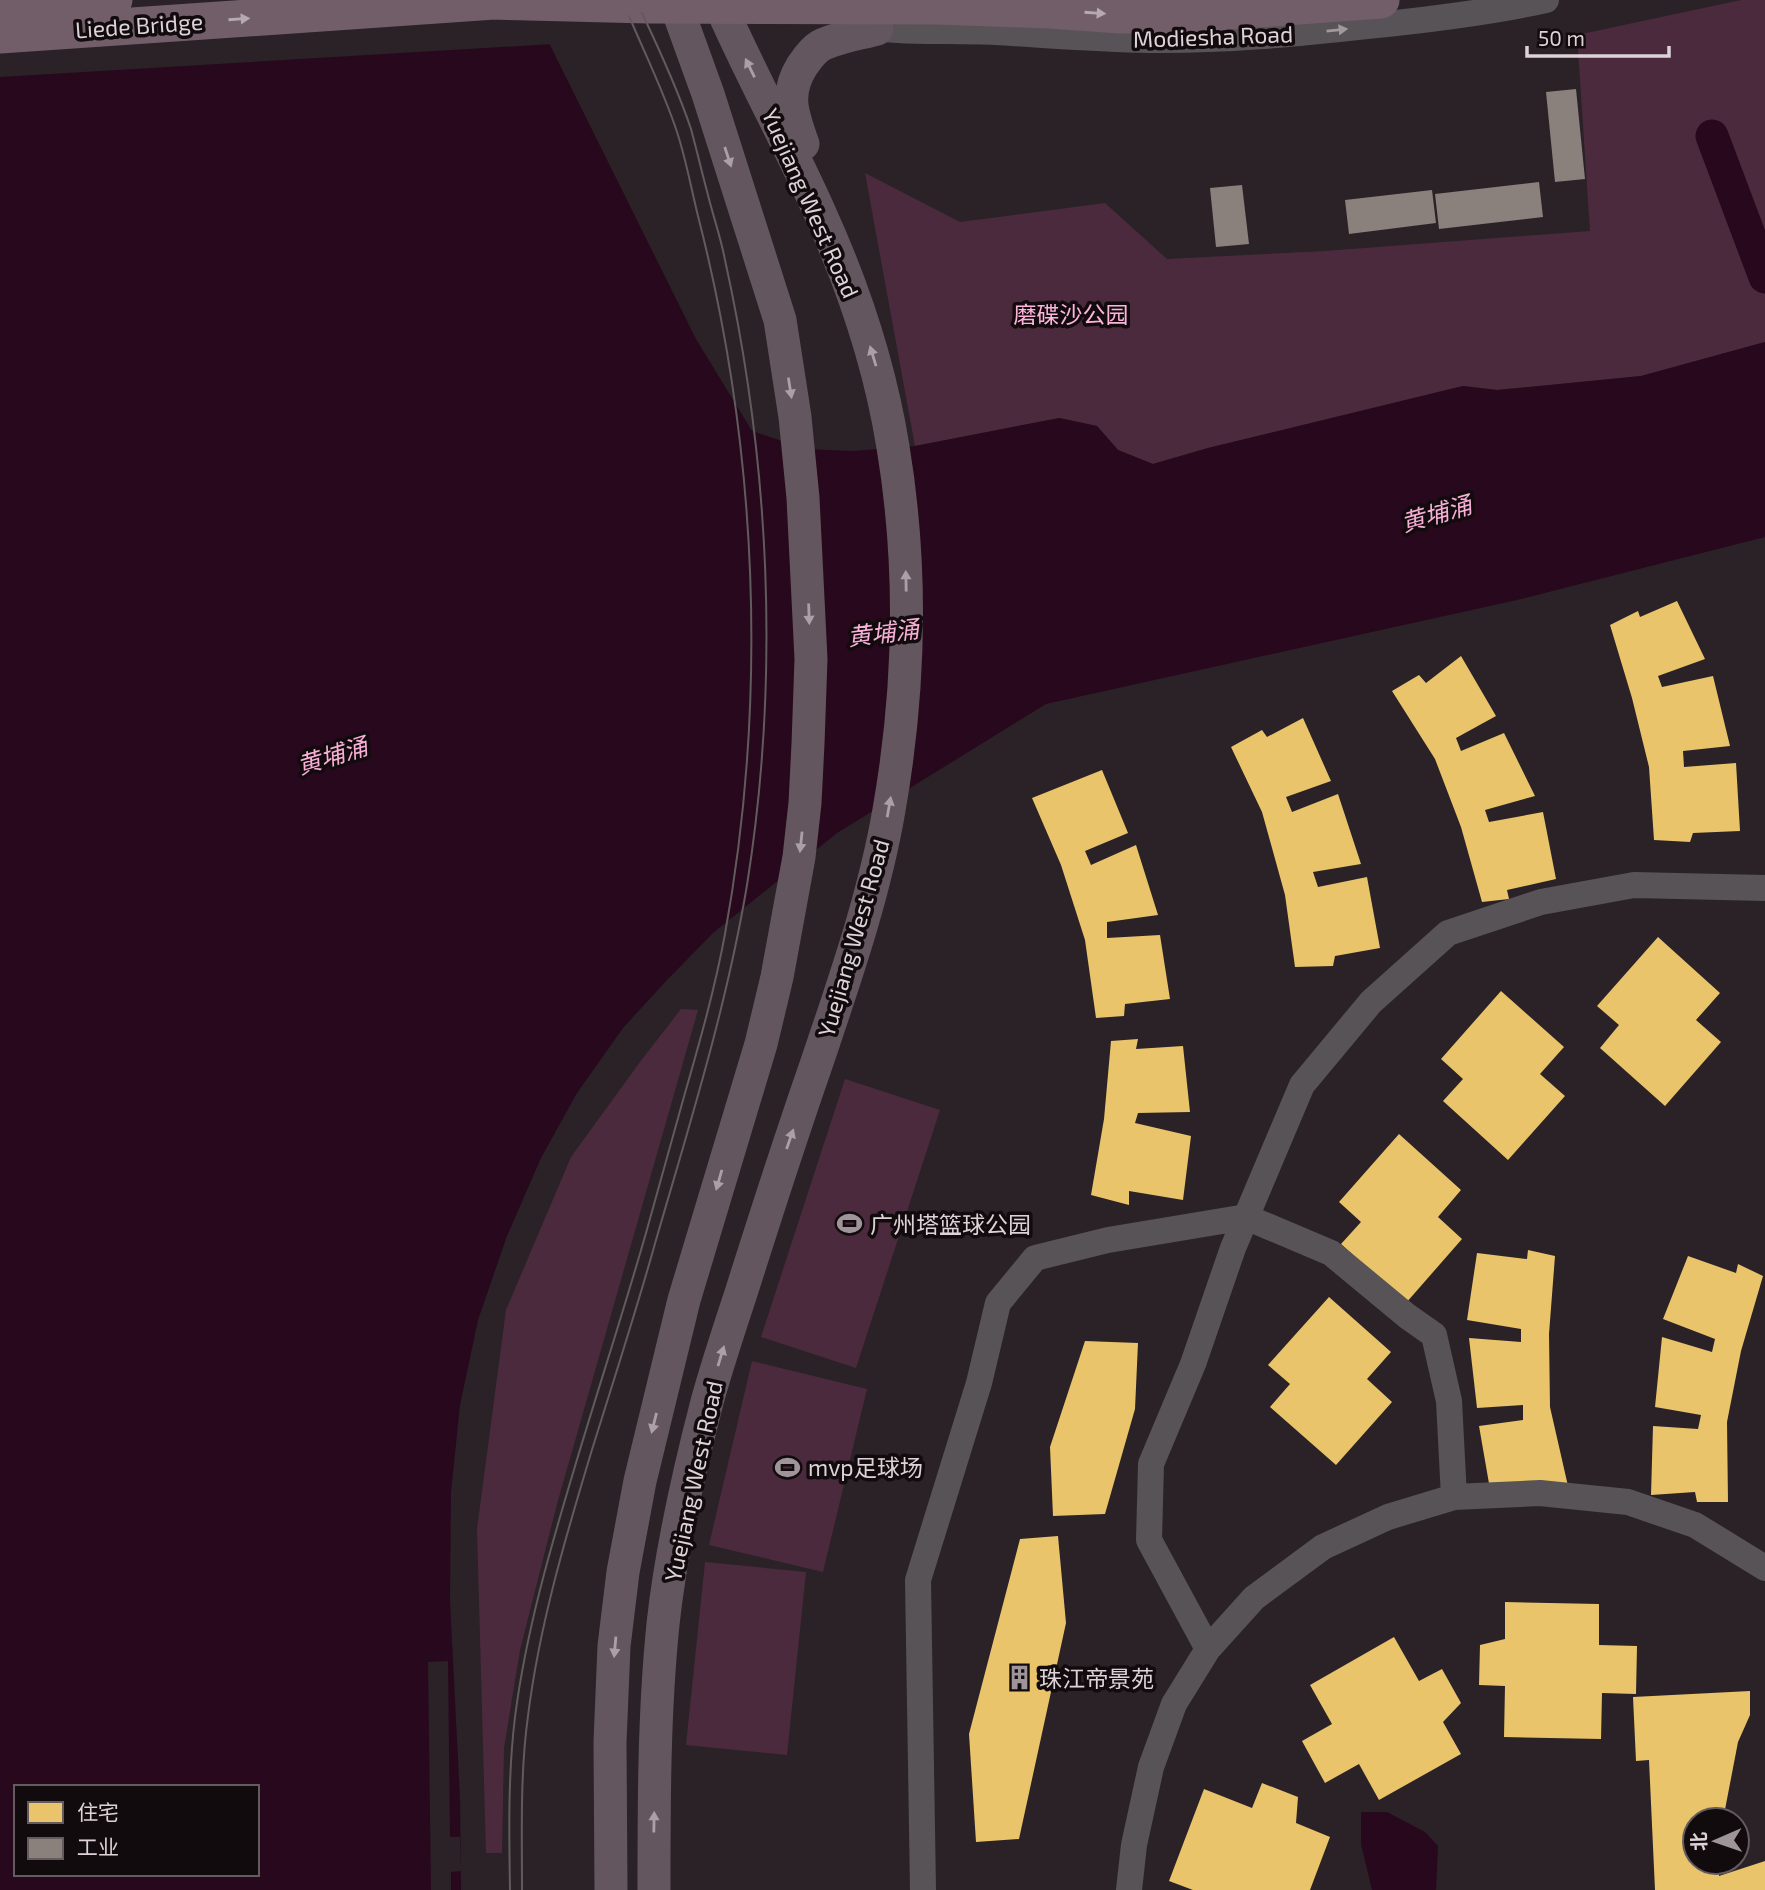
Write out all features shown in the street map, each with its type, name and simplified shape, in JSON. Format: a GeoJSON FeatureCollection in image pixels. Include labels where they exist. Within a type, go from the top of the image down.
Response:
{"type":"FeatureCollection","features":[{"type":"Feature","properties":{"kind":"highway","name":"Liede Bridge"},"geometry":{"type":"LineString","coordinates":[[0,8],[114,0]]}},
{"type":"Feature","properties":{"kind":"highway"},"geometry":{"type":"LineString","coordinates":[[963,30],[1048,0]]}},
{"type":"Feature","properties":{"kind":"highway","name":"Liede Bridge"},"geometry":{"type":"LineString","coordinates":[[0,35],[500,1],[648,5],[937,5],[1120,15],[1176,15],[1381,0]]}},
{"type":"Feature","properties":{"kind":"main road"},"geometry":{"type":"LineString","coordinates":[[611,1890],[610,1742],[614,1646],[628,1546],[640,1481],[684,1300],[761,1044],[777,977],[799,857],[805,803],[811,659],[795,417],[780,320],[708,94],[674,0]]}},
{"type":"Feature","properties":{"kind":"main road","name":"Yuejiang West Road"},"geometry":{"type":"LineString","coordinates":[[654,1890],[657,1693],[664,1619],[685,1495],[708,1400],[735,1311],[841,991],[873,883],[888,814],[903,700],[907,616],[902,508],[892,443],[879,377],[858,309],[818,208],[710,1]]}},
{"type":"Feature","properties":{"kind":"main road"},"geometry":{"type":"LineString","coordinates":[[818,208],[808,159],[791,106],[791,89],[798,72],[817,48],[877,29]]}},
{"type":"Feature","properties":{"kind":"street"},"geometry":{"type":"LineString","coordinates":[[856,0],[877,29]]}},
{"type":"Feature","properties":{"kind":"street","name":"Modiesha Road"},"geometry":{"type":"LineString","coordinates":[[710,1],[877,29],[963,30],[1152,40],[1323,31],[1507,9],[1546,0]]}},
{"type":"Feature","properties":{"kind":"street"},"geometry":{"type":"LineString","coordinates":[[1208,1649],[1149,1540],[1152,1464],[1193,1364],[1233,1248],[1302,1085],[1371,1002],[1448,933],[1541,902],[1634,886],[1765,888]]}},
{"type":"Feature","properties":{"kind":"street"},"geometry":{"type":"LineString","coordinates":[[923,1890],[918,1580],[979,1383],[998,1303],[1035,1258],[1108,1240],[1246,1217],[1331,1253],[1434,1335],[1449,1401],[1454,1497]]}},
{"type":"Feature","properties":{"kind":"street"},"geometry":{"type":"LineString","coordinates":[[1129,1890],[1134,1845],[1151,1767],[1174,1704],[1208,1649],[1254,1598],[1323,1547],[1388,1517],[1454,1497],[1540,1493],[1628,1502],[1695,1525],[1765,1568]]}},
{"type":"Feature","properties":{"kind":"green space","name":"磨碟沙公园"},"geometry":{"type":"Polygon","coordinates":[[[1741,0],[1765,0],[1765,342],[1641,376],[1497,390],[1463,386],[1153,464],[1118,450],[1097,426],[1060,418],[915,446],[865,173],[960,222],[1105,203],[1167,259],[1325,251],[1590,231],[1577,35],[1741,0]]]}},
{"type":"Feature","properties":{"kind":"green space"},"geometry":{"type":"Polygon","coordinates":[[[681,1009],[698,1010],[557,1504],[520,1650],[504,1748],[502,1853],[486,1853],[477,1529],[506,1310],[571,1157],[681,1009]]]}},
{"type":"Feature","properties":{"kind":"green space","name":"广州塔篮球公园"},"geometry":{"type":"Polygon","coordinates":[[[845,1079],[940,1110],[856,1368],[761,1337],[845,1079]]]}},
{"type":"Feature","properties":{"kind":"green space","name":"mvp足球场"},"geometry":{"type":"Polygon","coordinates":[[[752,1361],[867,1389],[823,1572],[709,1545],[752,1361]]]}},
{"type":"Feature","properties":{"kind":"green space"},"geometry":{"type":"Polygon","coordinates":[[[705,1562],[806,1572],[787,1755],[686,1745],[705,1562]]]}},
{"type":"Feature","properties":{"kind":"water","name":"黄埔涌"},"geometry":{"type":"Polygon","coordinates":[[[0,0],[543,31],[696,339],[752,431],[806,449],[853,451],[915,446],[1059,418],[1097,426],[1118,450],[1153,464],[1463,386],[1497,390],[1641,376],[1765,342],[1765,537],[1517,600],[1046,704],[837,833],[713,933],[623,1028],[577,1093],[541,1158],[507,1236],[478,1320],[460,1405],[451,1492],[450,1601],[460,1799],[461,1890],[0,1890],[0,0]]]}},
{"type":"Feature","properties":{"kind":"water"},"geometry":{"type":"Polygon","coordinates":[[[1361,1812],[1387,1812],[1425,1832],[1438,1846],[1436,1890],[1372,1890],[1361,1844],[1361,1812]]]}},
{"type":"Feature","properties":{"kind":"pier"},"geometry":{"type":"Polygon","coordinates":[[[0,0],[530,0],[553,44],[0,77],[0,0]]]}},
{"type":"Feature","properties":{"kind":"pier"},"geometry":{"type":"Polygon","coordinates":[[[448,1661],[450,1837],[460,1837],[461,1871],[451,1872],[451,1890],[431,1890],[428,1662],[448,1661]]]}},
{"type":"Feature","properties":{"kind":"building: 住宅"},"geometry":{"type":"Polygon","coordinates":[[[1677,601],[1705,659],[1658,676],[1662,687],[1713,676],[1730,746],[1683,751],[1684,767],[1736,763],[1740,831],[1693,833],[1690,842],[1654,840],[1649,767],[1610,625],[1638,611],[1640,617],[1677,601]]]}},
{"type":"Feature","properties":{"kind":"building: 住宅"},"geometry":{"type":"Polygon","coordinates":[[[1461,656],[1496,716],[1456,738],[1461,751],[1504,733],[1535,796],[1485,810],[1489,822],[1543,812],[1556,879],[1507,890],[1509,899],[1482,902],[1461,827],[1435,759],[1392,691],[1419,675],[1426,683],[1461,656]]]}},
{"type":"Feature","properties":{"kind":"building: 住宅"},"geometry":{"type":"Polygon","coordinates":[[[1303,718],[1331,781],[1286,797],[1292,812],[1338,794],[1361,864],[1313,872],[1318,887],[1367,877],[1380,948],[1335,956],[1333,966],[1295,967],[1285,895],[1262,812],[1231,747],[1262,730],[1267,737],[1303,718]]]}},
{"type":"Feature","properties":{"kind":"building: 住宅"},"geometry":{"type":"Polygon","coordinates":[[[1102,770],[1128,833],[1085,851],[1091,865],[1136,845],[1158,915],[1107,922],[1107,938],[1160,935],[1170,999],[1125,1004],[1124,1016],[1096,1018],[1085,940],[1061,865],[1032,798],[1102,770]]]}},
{"type":"Feature","properties":{"kind":"building: 住宅"},"geometry":{"type":"Polygon","coordinates":[[[1658,937],[1720,993],[1696,1020],[1721,1042],[1665,1106],[1600,1048],[1619,1025],[1597,1006],[1658,937]]]}},
{"type":"Feature","properties":{"kind":"building: 住宅"},"geometry":{"type":"Polygon","coordinates":[[[1501,991],[1564,1047],[1540,1074],[1565,1096],[1508,1160],[1443,1101],[1463,1079],[1441,1059],[1501,991]]]}},
{"type":"Feature","properties":{"kind":"building: 住宅"},"geometry":{"type":"Polygon","coordinates":[[[1138,1039],[1136,1049],[1183,1046],[1190,1112],[1138,1113],[1135,1123],[1191,1136],[1183,1200],[1129,1191],[1129,1205],[1091,1195],[1104,1119],[1111,1041],[1138,1039]]]}},
{"type":"Feature","properties":{"kind":"building: 住宅"},"geometry":{"type":"Polygon","coordinates":[[[1399,1134],[1461,1190],[1438,1217],[1462,1239],[1406,1303],[1341,1244],[1361,1222],[1339,1202],[1399,1134]]]}},
{"type":"Feature","properties":{"kind":"building: 住宅"},"geometry":{"type":"Polygon","coordinates":[[[1528,1250],[1555,1256],[1549,1334],[1550,1407],[1568,1486],[1491,1495],[1479,1426],[1523,1420],[1523,1405],[1477,1408],[1469,1338],[1521,1342],[1521,1329],[1467,1320],[1477,1253],[1527,1259],[1528,1250]]]}},
{"type":"Feature","properties":{"kind":"building: 住宅"},"geometry":{"type":"Polygon","coordinates":[[[1688,1256],[1736,1273],[1738,1264],[1763,1276],[1741,1351],[1727,1422],[1728,1502],[1697,1502],[1695,1492],[1651,1495],[1653,1426],[1698,1429],[1701,1415],[1655,1407],[1662,1337],[1712,1352],[1715,1339],[1663,1319],[1688,1256]]]}},
{"type":"Feature","properties":{"kind":"building: 住宅"},"geometry":{"type":"Polygon","coordinates":[[[1329,1297],[1391,1352],[1367,1379],[1392,1402],[1336,1465],[1270,1407],[1290,1384],[1268,1365],[1329,1297]]]}},
{"type":"Feature","properties":{"kind":"building: 住宅"},"geometry":{"type":"Polygon","coordinates":[[[1085,1341],[1138,1343],[1135,1409],[1105,1514],[1053,1516],[1050,1447],[1085,1341]]]}},
{"type":"Feature","properties":{"kind":"building: 住宅","name":"珠江帝景苑"},"geometry":{"type":"Polygon","coordinates":[[[1058,1536],[1066,1623],[1019,1839],[976,1842],[969,1734],[1020,1539],[1058,1536]]]}},
{"type":"Feature","properties":{"kind":"building: 住宅"},"geometry":{"type":"Polygon","coordinates":[[[1505,1602],[1599,1604],[1599,1645],[1637,1646],[1636,1694],[1602,1693],[1601,1739],[1504,1737],[1505,1686],[1479,1685],[1480,1645],[1505,1639],[1505,1602]]]}},
{"type":"Feature","properties":{"kind":"building: 住宅"},"geometry":{"type":"Polygon","coordinates":[[[1394,1637],[1419,1681],[1442,1669],[1461,1703],[1443,1722],[1461,1754],[1379,1800],[1359,1764],[1325,1783],[1302,1741],[1332,1724],[1310,1685],[1394,1637]]]}},
{"type":"Feature","properties":{"kind":"building: 住宅"},"geometry":{"type":"Polygon","coordinates":[[[1750,1691],[1750,1715],[1738,1742],[1726,1806],[1681,1806],[1681,1876],[1751,1876],[1751,1866],[1765,1861],[1765,1890],[1655,1890],[1649,1760],[1636,1761],[1633,1697],[1750,1691]]]}},
{"type":"Feature","properties":{"kind":"building: 住宅"},"geometry":{"type":"Polygon","coordinates":[[[1262,1783],[1298,1797],[1296,1823],[1330,1837],[1310,1890],[1193,1890],[1169,1881],[1204,1789],[1252,1808],[1262,1783]]]}},
{"type":"Feature","properties":{"kind":"building: 工业"},"geometry":{"type":"Polygon","coordinates":[[[1576,89],[1585,179],[1555,182],[1546,92],[1576,89]]]}},
{"type":"Feature","properties":{"kind":"building: 工业"},"geometry":{"type":"Polygon","coordinates":[[[1539,182],[1543,217],[1439,229],[1435,194],[1539,182]]]}},
{"type":"Feature","properties":{"kind":"building: 工业"},"geometry":{"type":"Polygon","coordinates":[[[1242,185],[1249,244],[1216,247],[1210,188],[1242,185]]]}},
{"type":"Feature","properties":{"kind":"building: 工业"},"geometry":{"type":"Polygon","coordinates":[[[1432,190],[1436,223],[1349,234],[1345,200],[1432,190]]]}},
{"type":"Feature","properties":{"kind":"waterway"},"geometry":{"type":"LineString","coordinates":[[1712,136],[1765,277]]}},
{"type":"Feature","properties":{"kind":"tram line"},"geometry":{"type":"LineString","coordinates":[[522,1890],[524,1760],[539,1649],[572,1518],[694,1108],[729,975],[747,885],[764,729],[765,571],[752,415],[740,337],[723,252],[691,129],[675,85],[642,13]]}},
{"type":"Feature","properties":{"kind":"tram line"},"geometry":{"type":"LineString","coordinates":[[510,1890],[511,1760],[526,1653],[557,1526],[638,1262],[712,994],[739,845],[747,755],[751,664],[750,574],[734,394],[718,304],[683,153],[666,102],[629,16]]}},
{"type":"Feature","properties":{"kind":"place","name":"广州塔篮球公园"},"geometry":{"type":"Point","coordinates":[850,1224]}},
{"type":"Feature","properties":{"kind":"place","name":"mvp足球场"},"geometry":{"type":"Point","coordinates":[788,1467]}},
{"type":"Feature","properties":{"kind":"place","name":"珠江帝景苑"},"geometry":{"type":"Point","coordinates":[1019,1678]}}]}
